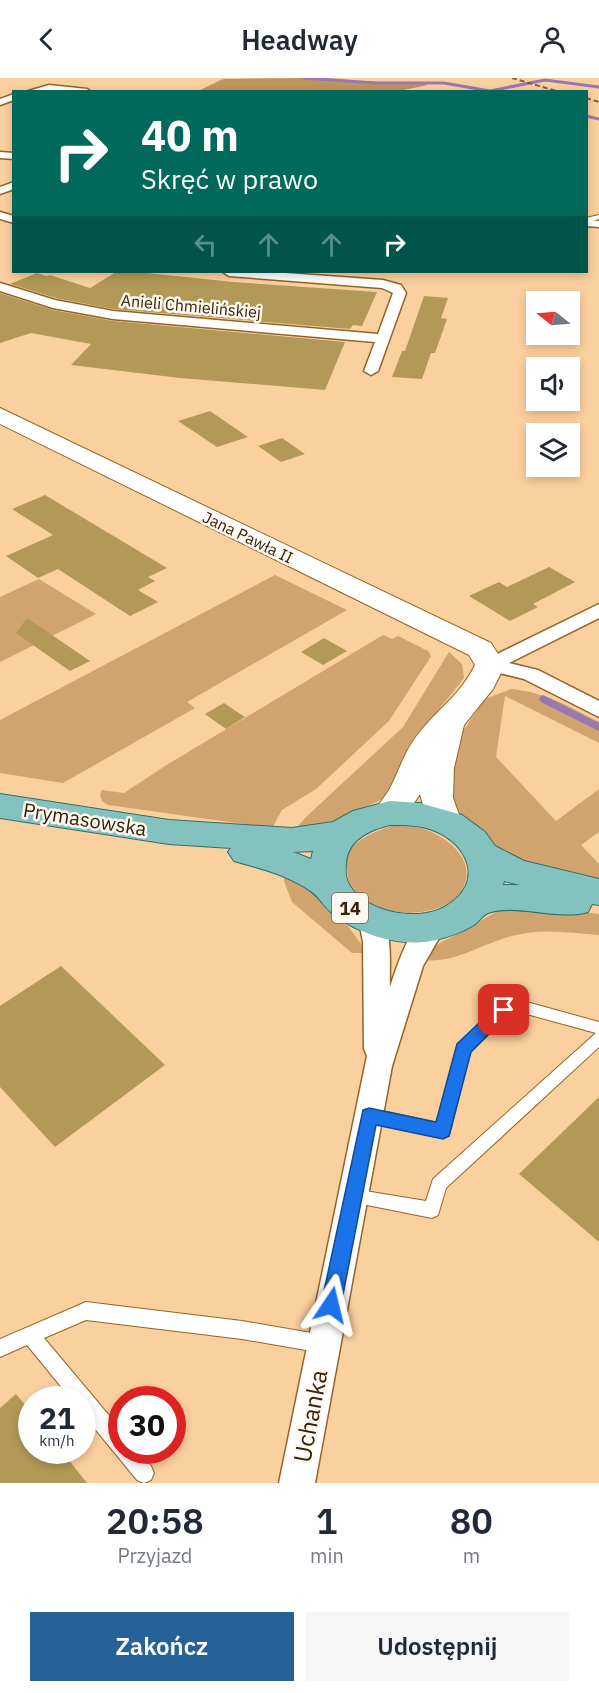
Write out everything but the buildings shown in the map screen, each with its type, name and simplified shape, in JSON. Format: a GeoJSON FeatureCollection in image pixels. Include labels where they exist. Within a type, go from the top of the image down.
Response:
{"type":"FeatureCollection","features":[{"type":"Feature","properties":{"kind":"main road","name":"Prymasowska"},"geometry":{"type":"LineString","coordinates":[[0,806],[169,832],[292,840],[313,839],[344,832]]}},
{"type":"Feature","properties":{"kind":"main road","name":"14"},"geometry":{"type":"LineString","coordinates":[[478,901],[459,917],[433,926],[392,927],[372,921],[347,906],[331,886],[326,867],[331,848],[344,832],[364,819],[390,813],[417,813],[444,820],[468,835],[483,855],[514,871],[599,892]]}},
{"type":"Feature","properties":{"kind":"main road","name":"Prymasowska"},"geometry":{"type":"LineString","coordinates":[[169,832],[285,861],[304,869],[331,886]]}},
{"type":"Feature","properties":{"kind":"main road"},"geometry":{"type":"LineString","coordinates":[[483,855],[487,879],[478,901],[507,898],[599,904]]}},
{"type":"Feature","properties":{"kind":"street"},"geometry":{"type":"LineString","coordinates":[[36,90],[44,88],[66,90]]}},
{"type":"Feature","properties":{"kind":"street"},"geometry":{"type":"LineString","coordinates":[[242,273],[382,284],[396,288],[400,293],[371,371]]}},
{"type":"Feature","properties":{"kind":"street","name":"Anieli Chmielińskiej"},"geometry":{"type":"LineString","coordinates":[[0,287],[53,304],[113,315],[383,339]]}},
{"type":"Feature","properties":{"kind":"street","name":"Jana Pawła II"},"geometry":{"type":"LineString","coordinates":[[0,415],[326,575],[463,639],[481,649],[490,665]]}},
{"type":"Feature","properties":{"kind":"street"},"geometry":{"type":"LineString","coordinates":[[390,813],[405,791],[418,758],[432,738],[449,722],[482,682],[490,665],[599,610]]}},
{"type":"Feature","properties":{"kind":"street"},"geometry":{"type":"LineString","coordinates":[[490,665],[531,674],[599,710]]}},
{"type":"Feature","properties":{"kind":"street"},"geometry":{"type":"LineString","coordinates":[[444,820],[436,798],[438,768],[449,722]]}},
{"type":"Feature","properties":{"kind":"street","name":"Uchanka"},"geometry":{"type":"LineString","coordinates":[[372,921],[376,942],[378,1066]]}},
{"type":"Feature","properties":{"kind":"street","name":"Uchanka"},"geometry":{"type":"LineString","coordinates":[[297,1483],[378,1066],[410,966],[421,943],[433,926]]}},
{"type":"Feature","properties":{"kind":"lane"},"geometry":{"type":"LineString","coordinates":[[369,1116],[443,1131],[463,1049],[504,1010],[523,1007],[599,1028]]}},
{"type":"Feature","properties":{"kind":"lane"},"geometry":{"type":"LineString","coordinates":[[352,1196],[432,1210],[439,1184],[599,1038]]}},
{"type":"Feature","properties":{"kind":"lane"},"geometry":{"type":"LineString","coordinates":[[0,1348],[86,1311],[242,1330],[324,1344]]}},
{"type":"Feature","properties":{"kind":"lane"},"geometry":{"type":"LineString","coordinates":[[30,1335],[108,1429]]}},
{"type":"Feature","properties":{"kind":"lane"},"geometry":{"type":"LineString","coordinates":[[137,1464],[144,1473]]}},
{"type":"Feature","properties":{"kind":"shaded area"},"geometry":{"type":"Polygon","coordinates":[[[301,78],[428,85],[404,90],[200,90],[223,79],[301,78]]]}},
{"type":"Feature","properties":{"kind":"shaded area"},"geometry":{"type":"Polygon","coordinates":[[[275,575],[347,610],[187,702],[195,708],[63,783],[0,773],[0,720],[275,575]]]}},
{"type":"Feature","properties":{"kind":"shaded area"},"geometry":{"type":"Polygon","coordinates":[[[39,579],[96,614],[0,662],[0,597],[39,579]]]}},
{"type":"Feature","properties":{"kind":"shaded area"},"geometry":{"type":"Polygon","coordinates":[[[383,635],[392,639],[398,636],[428,651],[431,656],[389,721],[316,789],[282,810],[272,828],[108,805],[102,801],[100,795],[102,790],[124,793],[383,635]]]}},
{"type":"Feature","properties":{"kind":"shaded area"},"geometry":{"type":"Polygon","coordinates":[[[449,652],[462,664],[464,678],[428,723],[385,798],[331,823],[299,831],[299,825],[305,818],[403,727],[449,652]]]}},
{"type":"Feature","properties":{"kind":"shaded area"},"geometry":{"type":"Polygon","coordinates":[[[511,689],[546,697],[599,722],[599,743],[505,696],[496,757],[556,821],[599,789],[599,832],[581,845],[599,864],[599,881],[536,870],[499,851],[487,836],[455,811],[447,775],[461,734],[485,699],[511,689]]]}},
{"type":"Feature","properties":{"kind":"shaded area"},"geometry":{"type":"Polygon","coordinates":[[[393,826],[417,827],[430,831],[457,850],[463,859],[466,879],[462,890],[454,899],[430,910],[402,912],[376,907],[364,900],[352,886],[348,879],[346,862],[348,854],[367,836],[393,826]]]}},
{"type":"Feature","properties":{"kind":"shaded area"},"geometry":{"type":"Polygon","coordinates":[[[286,870],[311,887],[327,910],[348,926],[361,944],[363,953],[352,953],[292,902],[284,881],[286,870]]]}},
{"type":"Feature","properties":{"kind":"shaded area"},"geometry":{"type":"Polygon","coordinates":[[[510,907],[599,914],[599,935],[558,932],[526,933],[504,938],[447,959],[423,960],[442,942],[492,914],[510,907]]]}},
{"type":"Feature","properties":{"kind":"waterway"},"geometry":{"type":"LineString","coordinates":[[304,78],[375,83],[444,83],[484,90]]}},
{"type":"Feature","properties":{"kind":"waterway"},"geometry":{"type":"LineString","coordinates":[[495,90],[545,80],[599,87]]}},
{"type":"Feature","properties":{"kind":"waterway"},"geometry":{"type":"LineString","coordinates":[[588,116],[599,119]]}},
{"type":"Feature","properties":{"kind":"waterway"},"geometry":{"type":"LineString","coordinates":[[543,699],[599,727]]}},
{"type":"Feature","properties":{"kind":"railway"},"geometry":{"type":"LineString","coordinates":[[512,78],[553,90]]}},
{"type":"Feature","properties":{"kind":"railway"},"geometry":{"type":"LineString","coordinates":[[588,99],[599,102]]}},
{"type":"Feature","properties":{"kind":"route"},"geometry":{"type":"LineString","coordinates":[[331,1305],[369,1116],[443,1131],[463,1049],[504,1010]]}}]}
